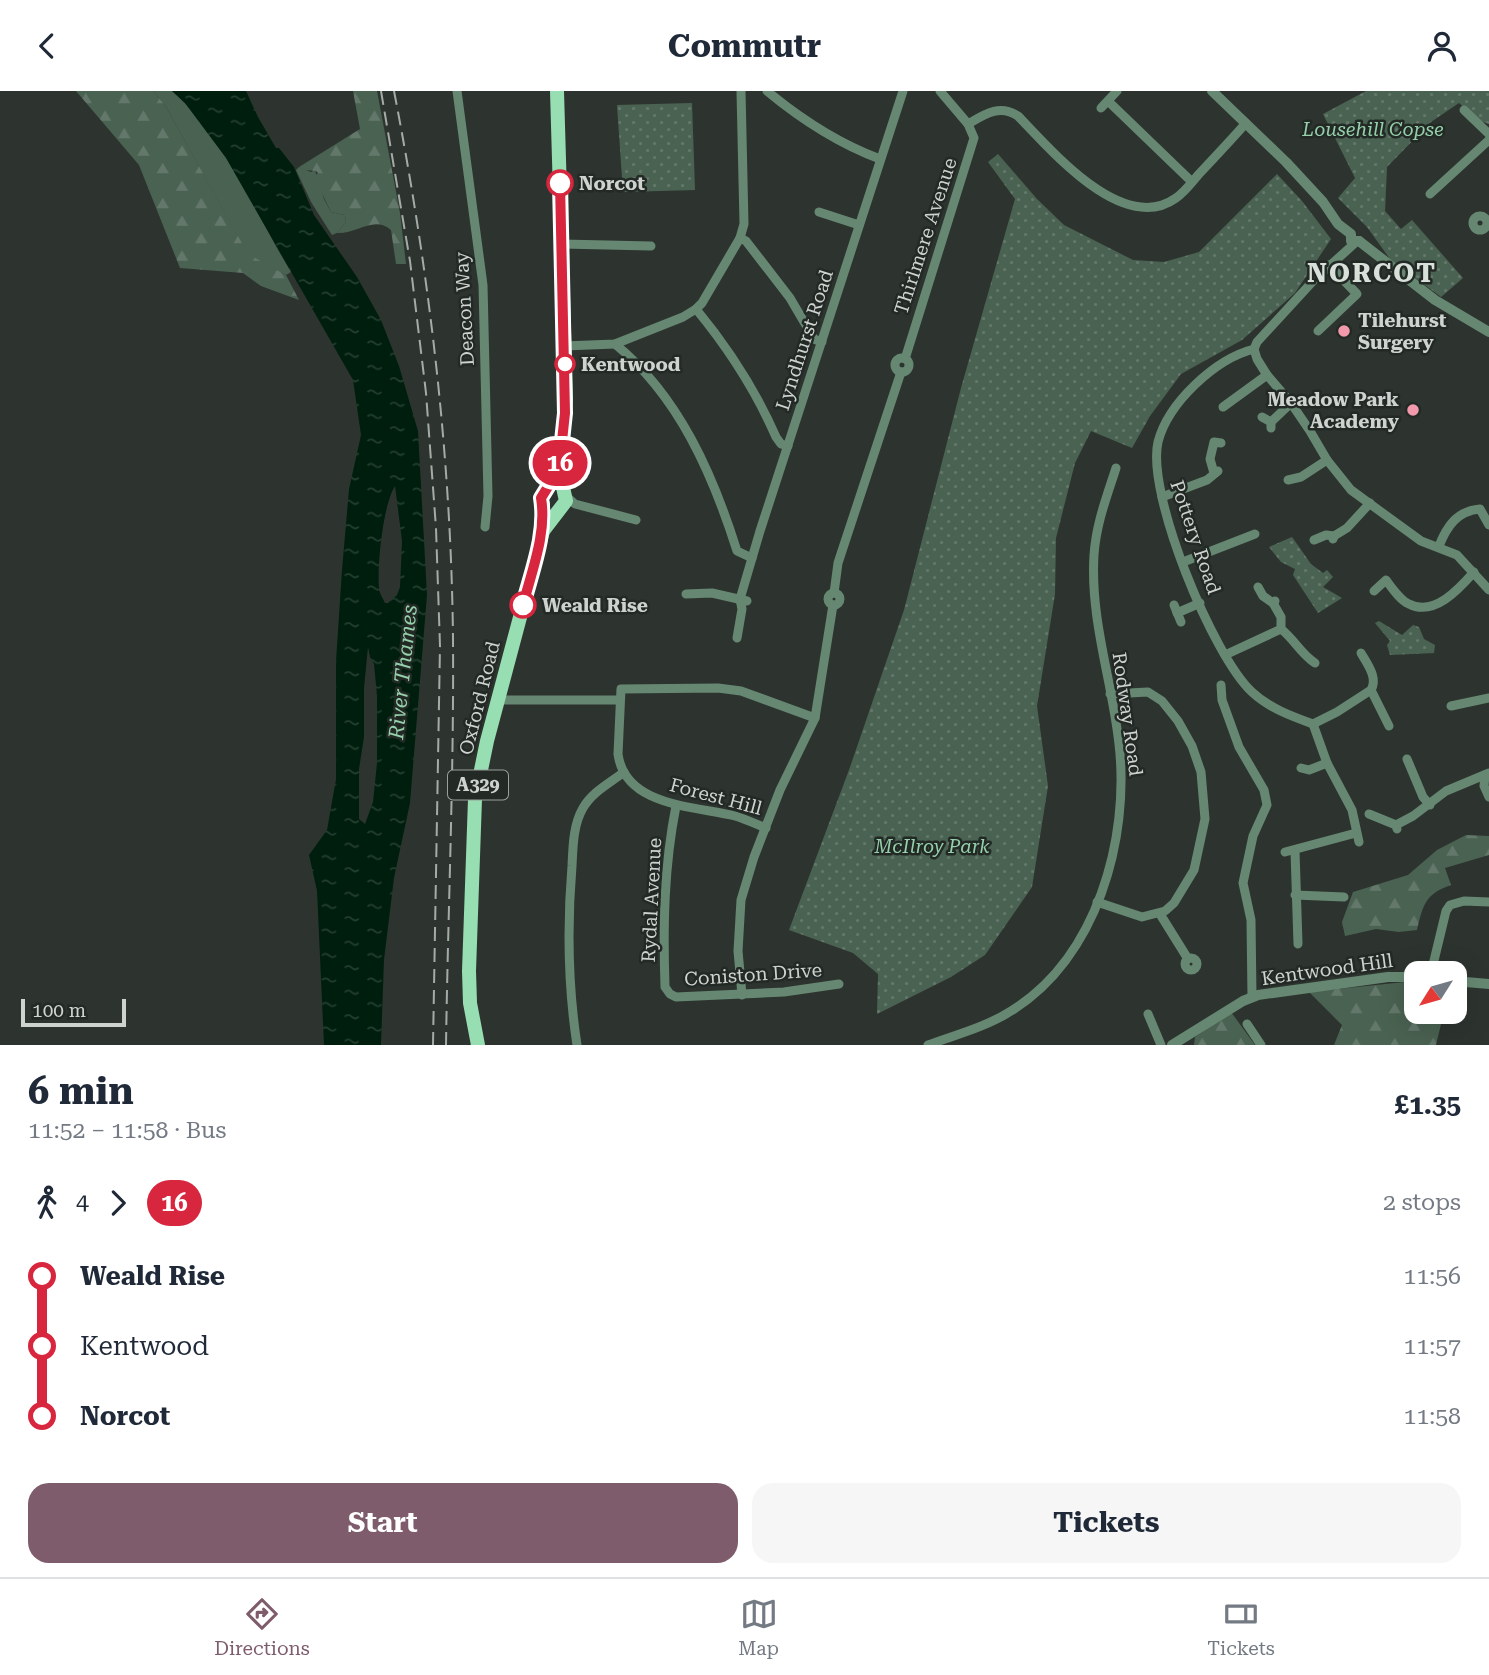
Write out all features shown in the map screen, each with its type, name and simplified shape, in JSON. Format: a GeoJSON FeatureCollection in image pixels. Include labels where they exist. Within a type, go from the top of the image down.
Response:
{"type":"FeatureCollection","features":[{"type":"Feature","properties":{"kind":"main road"},"geometry":{"type":"LineString","coordinates":[[557,91],[566,399],[559,469],[563,481],[562,499]]}},
{"type":"Feature","properties":{"kind":"main road","name":"Oxford Road"},"geometry":{"type":"LineString","coordinates":[[478,1045],[470,1003],[468,971],[473,821],[479,776],[542,531],[544,505],[552,510],[562,499]]}},
{"type":"Feature","properties":{"kind":"main road","name":"Oxford Road"},"geometry":{"type":"LineString","coordinates":[[542,531],[562,499]]}},
{"type":"Feature","properties":{"kind":"street","name":"Deacon Way"},"geometry":{"type":"LineString","coordinates":[[457,91],[483,285],[488,482],[485,527]]}},
{"type":"Feature","properties":{"kind":"street"},"geometry":{"type":"LineString","coordinates":[[564,346],[615,344],[683,317],[702,303],[740,238],[744,224],[741,91]]}},
{"type":"Feature","properties":{"kind":"street"},"geometry":{"type":"LineString","coordinates":[[767,91],[819,130],[841,143],[880,159]]}},
{"type":"Feature","properties":{"kind":"street","name":"Lyndhurst Road"},"geometry":{"type":"LineString","coordinates":[[737,638],[752,558],[903,91]]}},
{"type":"Feature","properties":{"kind":"street"},"geometry":{"type":"LineString","coordinates":[[940,91],[968,124],[987,113],[1010,111],[1069,169],[1099,190],[1128,205],[1152,208],[1176,198],[1246,123]]}},
{"type":"Feature","properties":{"kind":"street"},"geometry":{"type":"LineString","coordinates":[[1117,91],[1104,104],[1192,182]]}},
{"type":"Feature","properties":{"kind":"street"},"geometry":{"type":"LineString","coordinates":[[1212,91],[1323,202],[1338,224],[1435,300],[1489,333]]}},
{"type":"Feature","properties":{"kind":"street"},"geometry":{"type":"LineString","coordinates":[[1464,110],[1489,134]]}},
{"type":"Feature","properties":{"kind":"street","name":"Thirlmere Avenue"},"geometry":{"type":"LineString","coordinates":[[741,995],[738,951],[741,900],[780,790],[815,718],[832,605],[827,599],[834,593],[838,563],[901,372],[896,363],[905,359],[971,150],[974,138],[968,124]]}},
{"type":"Feature","properties":{"kind":"street"},"geometry":{"type":"LineString","coordinates":[[1430,194],[1489,140]]}},
{"type":"Feature","properties":{"kind":"street"},"geometry":{"type":"LineString","coordinates":[[1484,217],[1488,207]]}},
{"type":"Feature","properties":{"kind":"street"},"geometry":{"type":"LineString","coordinates":[[819,212],[859,225]]}},
{"type":"Feature","properties":{"kind":"street"},"geometry":{"type":"LineString","coordinates":[[740,238],[746,241],[790,298],[814,339],[822,342]]}},
{"type":"Feature","properties":{"kind":"street","name":"Pottery Road"},"geometry":{"type":"LineString","coordinates":[[1313,725],[1287,714],[1252,692],[1225,655],[1183,562],[1162,497],[1156,467],[1158,443],[1173,412],[1195,385],[1213,369],[1254,349],[1257,342],[1355,238]]}},
{"type":"Feature","properties":{"kind":"street"},"geometry":{"type":"LineString","coordinates":[[562,244],[651,246]]}},
{"type":"Feature","properties":{"kind":"street"},"geometry":{"type":"LineString","coordinates":[[1318,331],[1357,294],[1332,263]]}},
{"type":"Feature","properties":{"kind":"street"},"geometry":{"type":"LineString","coordinates":[[696,309],[748,379],[776,437],[781,444],[788,446]]}},
{"type":"Feature","properties":{"kind":"street"},"geometry":{"type":"LineString","coordinates":[[615,344],[642,368],[682,423],[710,475],[737,551],[752,558]]}},
{"type":"Feature","properties":{"kind":"street"},"geometry":{"type":"LineString","coordinates":[[1254,349],[1256,359],[1291,403],[1326,460],[1351,491],[1422,541],[1457,555],[1489,590]]}},
{"type":"Feature","properties":{"kind":"street"},"geometry":{"type":"LineString","coordinates":[[1228,406],[1267,375]]}},
{"type":"Feature","properties":{"kind":"street"},"geometry":{"type":"LineString","coordinates":[[1262,417],[1271,425],[1291,403]]}},
{"type":"Feature","properties":{"kind":"street"},"geometry":{"type":"LineString","coordinates":[[1162,497],[1207,480],[1216,472],[1211,451],[1214,442],[1221,443]]}},
{"type":"Feature","properties":{"kind":"street"},"geometry":{"type":"LineString","coordinates":[[1288,480],[1301,477],[1326,460]]}},
{"type":"Feature","properties":{"kind":"street","name":"Rodway Road"},"geometry":{"type":"LineString","coordinates":[[928,1045],[1007,1013],[1034,994],[1053,975],[1073,948],[1097,902],[1114,851],[1122,795],[1119,744],[1098,632],[1094,554],[1099,521],[1116,468]]}},
{"type":"Feature","properties":{"kind":"street"},"geometry":{"type":"LineString","coordinates":[[562,499],[636,520]]}},
{"type":"Feature","properties":{"kind":"street"},"geometry":{"type":"LineString","coordinates":[[1314,540],[1326,535],[1333,538],[1347,528],[1370,503]]}},
{"type":"Feature","properties":{"kind":"street"},"geometry":{"type":"LineString","coordinates":[[1439,546],[1449,525],[1467,510],[1482,507],[1489,525]]}},
{"type":"Feature","properties":{"kind":"street"},"geometry":{"type":"LineString","coordinates":[[1183,562],[1255,534]]}},
{"type":"Feature","properties":{"kind":"street"},"geometry":{"type":"LineString","coordinates":[[1374,591],[1386,580],[1407,603],[1419,607],[1431,606],[1450,602],[1474,572]]}},
{"type":"Feature","properties":{"kind":"street"},"geometry":{"type":"LineString","coordinates":[[1258,587],[1263,596],[1275,602],[1281,617],[1281,629]]}},
{"type":"Feature","properties":{"kind":"street"},"geometry":{"type":"LineString","coordinates":[[686,594],[712,593],[743,600]]}},
{"type":"Feature","properties":{"kind":"street"},"geometry":{"type":"LineString","coordinates":[[1177,613],[1200,603]]}},
{"type":"Feature","properties":{"kind":"street"},"geometry":{"type":"LineString","coordinates":[[1225,655],[1281,629]]}},
{"type":"Feature","properties":{"kind":"street"},"geometry":{"type":"LineString","coordinates":[[1281,629],[1292,637],[1306,657],[1315,663]]}},
{"type":"Feature","properties":{"kind":"street"},"geometry":{"type":"LineString","coordinates":[[1295,939],[1295,895],[1290,852],[1358,837],[1352,810],[1327,763],[1313,725],[1371,690],[1374,685],[1370,663],[1361,653]]}},
{"type":"Feature","properties":{"kind":"street"},"geometry":{"type":"LineString","coordinates":[[1221,685],[1222,699],[1239,747],[1265,790],[1267,805],[1253,836],[1243,883],[1251,921],[1252,997]]}},
{"type":"Feature","properties":{"kind":"street"},"geometry":{"type":"LineString","coordinates":[[577,1045],[569,952],[569,898],[574,834],[582,810],[590,798],[624,772],[618,754],[620,693],[624,688],[718,688],[741,691],[815,718]]}},
{"type":"Feature","properties":{"kind":"street"},"geometry":{"type":"LineString","coordinates":[[1371,690],[1389,726]]}},
{"type":"Feature","properties":{"kind":"street"},"geometry":{"type":"LineString","coordinates":[[1097,902],[1142,917],[1160,914],[1174,903],[1185,886],[1200,848],[1205,819],[1201,772],[1188,738],[1178,721],[1162,701],[1148,692],[1110,694]]}},
{"type":"Feature","properties":{"kind":"street"},"geometry":{"type":"LineString","coordinates":[[1451,705],[1489,698]]}},
{"type":"Feature","properties":{"kind":"street"},"geometry":{"type":"LineString","coordinates":[[498,700],[619,700]]}},
{"type":"Feature","properties":{"kind":"street"},"geometry":{"type":"LineString","coordinates":[[1407,759],[1423,797],[1430,805]]}},
{"type":"Feature","properties":{"kind":"street"},"geometry":{"type":"LineString","coordinates":[[1307,773],[1327,763]]}},
{"type":"Feature","properties":{"kind":"street","name":"Forest Hill"},"geometry":{"type":"LineString","coordinates":[[624,772],[632,782],[653,797],[676,806],[737,816],[766,828]]}},
{"type":"Feature","properties":{"kind":"street"},"geometry":{"type":"LineString","coordinates":[[1369,814],[1397,828],[1446,791],[1487,774]]}},
{"type":"Feature","properties":{"kind":"street"},"geometry":{"type":"LineString","coordinates":[[1487,774],[1485,786],[1489,797]]}},
{"type":"Feature","properties":{"kind":"street","name":"Rydal Avenue"},"geometry":{"type":"LineString","coordinates":[[670,994],[666,987],[663,934],[669,839],[676,806]]}},
{"type":"Feature","properties":{"kind":"street"},"geometry":{"type":"LineString","coordinates":[[1295,895],[1344,897]]}},
{"type":"Feature","properties":{"kind":"street"},"geometry":{"type":"LineString","coordinates":[[1434,961],[1446,911],[1450,905],[1464,901],[1489,902]]}},
{"type":"Feature","properties":{"kind":"street"},"geometry":{"type":"LineString","coordinates":[[1160,914],[1188,959]]}},
{"type":"Feature","properties":{"kind":"street","name":"Kentwood Hill"},"geometry":{"type":"LineString","coordinates":[[1173,1045],[1252,997],[1404,977]]}},
{"type":"Feature","properties":{"kind":"street"},"geometry":{"type":"LineString","coordinates":[[1467,982],[1489,984]]}},
{"type":"Feature","properties":{"kind":"street","name":"Coniston Drive"},"geometry":{"type":"LineString","coordinates":[[670,994],[676,997],[741,995],[839,984]]}},
{"type":"Feature","properties":{"kind":"street"},"geometry":{"type":"LineString","coordinates":[[1148,1014],[1161,1045]]}},
{"type":"Feature","properties":{"kind":"street"},"geometry":{"type":"LineString","coordinates":[[1247,1024],[1261,1045]]}},
{"type":"Feature","properties":{"kind":"green space"},"geometry":{"type":"Polygon","coordinates":[[[76,91],[153,91],[165,105],[248,254],[286,275],[299,300],[261,286],[243,273],[180,268],[139,165],[76,91]]]}},
{"type":"Feature","properties":{"kind":"green space"},"geometry":{"type":"Polygon","coordinates":[[[153,91],[172,91],[208,131],[238,176],[291,272],[286,275],[248,255],[165,105],[153,91]]]}},
{"type":"Feature","properties":{"kind":"green space"},"geometry":{"type":"Polygon","coordinates":[[[353,91],[377,91],[400,213],[406,264],[396,264],[391,230],[385,226],[378,224],[337,233],[346,222],[345,215],[331,212],[314,177],[318,173],[299,167],[360,129],[353,91]]]}},
{"type":"Feature","properties":{"kind":"green space","name":"Lousehill Copse"},"geometry":{"type":"Polygon","coordinates":[[[1366,91],[1489,91],[1489,124],[1480,121],[1459,103],[1431,122],[1387,167],[1385,211],[1401,229],[1412,220],[1463,278],[1441,297],[1390,259],[1367,227],[1338,198],[1355,178],[1323,114],[1366,91]]]}},
{"type":"Feature","properties":{"kind":"green space"},"geometry":{"type":"Polygon","coordinates":[[[692,103],[695,190],[623,192],[617,105],[692,103]]]}},
{"type":"Feature","properties":{"kind":"green space","name":"McIlroy Park"},"geometry":{"type":"Polygon","coordinates":[[[998,154],[1064,225],[1133,260],[1164,262],[1199,252],[1277,174],[1331,239],[1295,293],[1242,340],[1181,374],[1150,416],[1132,448],[1091,431],[1075,463],[1056,538],[1055,594],[1037,706],[1048,786],[1032,887],[985,955],[951,977],[877,1014],[878,974],[853,953],[789,930],[849,770],[904,610],[961,388],[1015,199],[988,162],[998,154]]]}},
{"type":"Feature","properties":{"kind":"green space"},"geometry":{"type":"Polygon","coordinates":[[[299,167],[311,172],[315,170],[331,212],[345,215],[346,222],[337,233],[332,235],[311,202],[296,170],[299,167]]]}},
{"type":"Feature","properties":{"kind":"green space"},"geometry":{"type":"Polygon","coordinates":[[[1292,537],[1311,564],[1323,573],[1327,570],[1333,577],[1323,587],[1342,598],[1318,613],[1293,575],[1295,569],[1281,562],[1269,547],[1292,537]]]}},
{"type":"Feature","properties":{"kind":"green space"},"geometry":{"type":"Polygon","coordinates":[[[1379,621],[1402,635],[1413,625],[1419,627],[1424,639],[1435,645],[1434,653],[1390,655],[1387,645],[1390,641],[1375,623],[1379,621]]]}},
{"type":"Feature","properties":{"kind":"green space"},"geometry":{"type":"Polygon","coordinates":[[[1466,835],[1489,836],[1489,855],[1445,868],[1451,885],[1442,888],[1426,901],[1417,930],[1399,932],[1376,929],[1345,936],[1342,922],[1353,892],[1408,875],[1437,850],[1466,835]]]}},
{"type":"Feature","properties":{"kind":"green space"},"geometry":{"type":"Polygon","coordinates":[[[1404,982],[1404,1024],[1441,1024],[1436,1045],[1334,1045],[1342,1025],[1309,992],[1404,982]]]}},
{"type":"Feature","properties":{"kind":"green space"},"geometry":{"type":"Polygon","coordinates":[[[1231,1012],[1255,1045],[1194,1045],[1195,1037],[1231,1012]]]}},
{"type":"Feature","properties":{"kind":"water","name":"River Thames"},"geometry":{"type":"Polygon","coordinates":[[[172,91],[246,91],[276,148],[279,148],[294,167],[314,215],[357,277],[381,320],[399,366],[418,431],[427,595],[410,803],[394,878],[384,960],[381,1045],[324,1045],[317,891],[309,855],[327,830],[336,779],[336,661],[342,570],[349,489],[361,435],[353,380],[226,158],[185,103],[172,91]],[[395,486],[387,507],[380,551],[379,590],[385,603],[397,595],[400,587],[402,541],[395,486]],[[368,647],[364,688],[364,737],[359,769],[359,819],[365,824],[373,802],[377,763],[377,696],[374,664],[368,647]]]}},
{"type":"Feature","properties":{"kind":"railway"},"geometry":{"type":"LineString","coordinates":[[381,91],[410,261],[426,393],[436,528],[440,646],[433,1045]]}},
{"type":"Feature","properties":{"kind":"railway"},"geometry":{"type":"LineString","coordinates":[[394,91],[428,295],[448,500],[453,689],[446,1045]]}},
{"type":"Feature","properties":{"kind":"bus line","name":"16"},"geometry":{"type":"LineString","coordinates":[[523,605],[542,531],[544,505],[541,498],[559,469],[564,429],[566,388],[560,183]]}},
{"type":"Feature","properties":{"kind":"place","name":"Norcot"},"geometry":{"type":"Point","coordinates":[560,183]}},
{"type":"Feature","properties":{"kind":"place","name":"Tilehurst Surgery"},"geometry":{"type":"Point","coordinates":[1344,331]}},
{"type":"Feature","properties":{"kind":"place","name":"Kentwood"},"geometry":{"type":"Point","coordinates":[565,364]}},
{"type":"Feature","properties":{"kind":"place","name":"Meadow Park Academy"},"geometry":{"type":"Point","coordinates":[1413,410]}},
{"type":"Feature","properties":{"kind":"place","name":"Weald Rise"},"geometry":{"type":"Point","coordinates":[523,605]}},
{"type":"Feature","properties":{"kind":"district","name":"NORCOT"},"geometry":{"type":"Point","coordinates":[1372,273]}}]}
